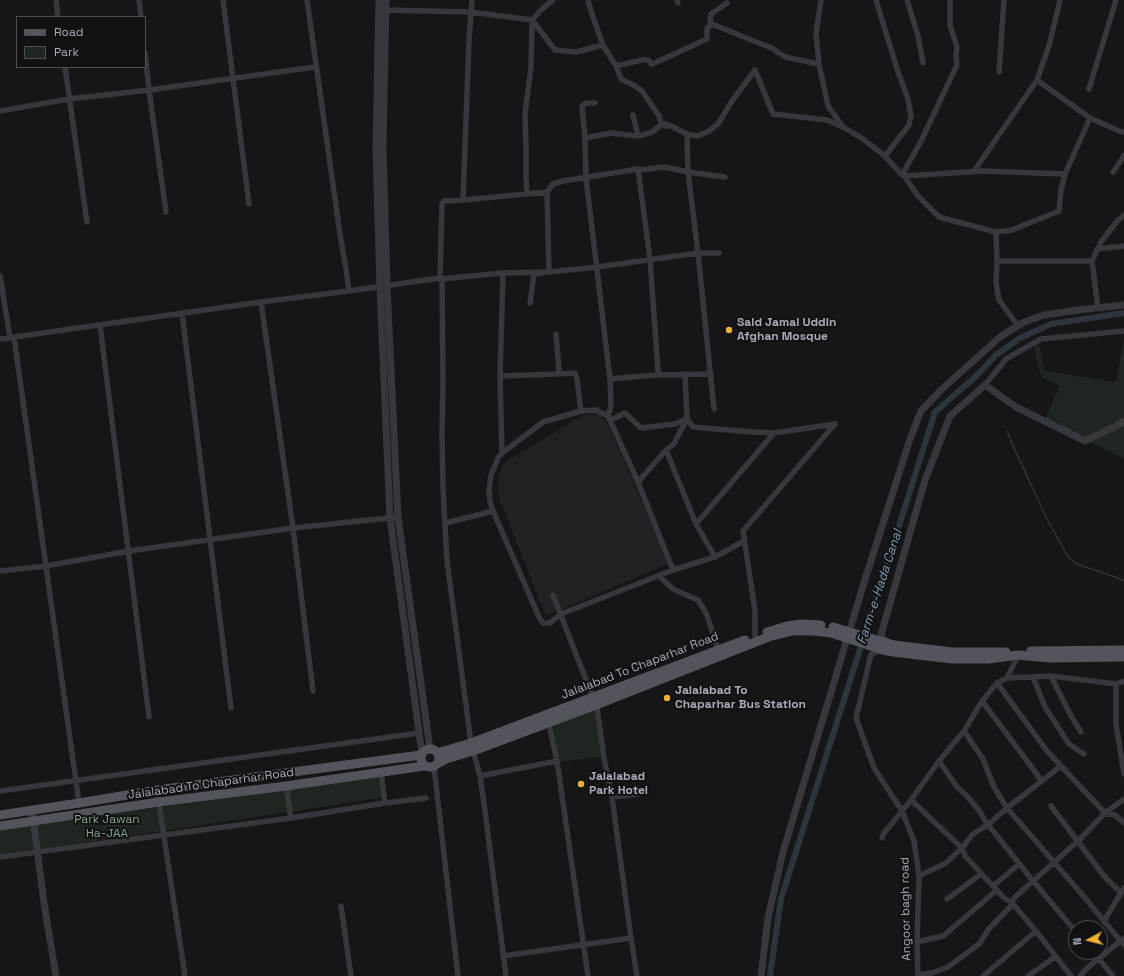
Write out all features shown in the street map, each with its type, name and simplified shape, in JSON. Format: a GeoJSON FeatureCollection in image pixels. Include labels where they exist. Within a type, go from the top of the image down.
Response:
{"type":"FeatureCollection","features":[{"type":"Feature","properties":{"kind":"main road","name":"Jalalabad To Chaparhar Road"},"geometry":{"type":"LineString","coordinates":[[595,701],[770,630],[802,624],[816,625],[832,627],[851,636]]}},
{"type":"Feature","properties":{"kind":"main road","name":"Jalalabad To Chaparhar Road"},"geometry":{"type":"LineString","coordinates":[[436,765],[472,747],[771,636],[792,631],[814,631],[851,636]]}},
{"type":"Feature","properties":{"kind":"main road"},"geometry":{"type":"LineString","coordinates":[[851,636],[894,648],[952,659],[989,659],[1018,655],[1049,658],[1124,657]]}},
{"type":"Feature","properties":{"kind":"main road"},"geometry":{"type":"LineString","coordinates":[[894,648],[952,652],[1124,650]]}},
{"type":"Feature","properties":{"kind":"main road","name":"Jalalabad To Chaparhar Road"},"geometry":{"type":"LineString","coordinates":[[0,815],[157,790],[472,747]]}},
{"type":"Feature","properties":{"kind":"main road"},"geometry":{"type":"LineString","coordinates":[[427,753],[439,756],[439,760],[436,765],[430,768],[424,766],[421,761],[427,753]]}},
{"type":"Feature","properties":{"kind":"main road","name":"Jalalabad To Chaparhar Road"},"geometry":{"type":"LineString","coordinates":[[0,826],[158,802],[286,786],[424,766]]}},
{"type":"Feature","properties":{"kind":"street"},"geometry":{"type":"LineString","coordinates":[[56,0],[58,16]]}},
{"type":"Feature","properties":{"kind":"street"},"geometry":{"type":"LineString","coordinates":[[139,0],[141,16]]}},
{"type":"Feature","properties":{"kind":"street"},"geometry":{"type":"LineString","coordinates":[[223,0],[249,204]]}},
{"type":"Feature","properties":{"kind":"street"},"geometry":{"type":"LineString","coordinates":[[306,0],[349,291]]}},
{"type":"Feature","properties":{"kind":"street"},"geometry":{"type":"LineString","coordinates":[[379,0],[382,10],[376,148],[394,517],[419,733],[427,753]]}},
{"type":"Feature","properties":{"kind":"street"},"geometry":{"type":"LineString","coordinates":[[382,10],[386,0]]}},
{"type":"Feature","properties":{"kind":"street"},"geometry":{"type":"LineString","coordinates":[[463,200],[467,70],[472,0]]}},
{"type":"Feature","properties":{"kind":"street"},"geometry":{"type":"LineString","coordinates":[[527,194],[525,113],[531,68],[532,20],[552,0]]}},
{"type":"Feature","properties":{"kind":"street"},"geometry":{"type":"LineString","coordinates":[[588,0],[604,45],[616,66],[621,80],[642,91],[659,116],[661,123],[687,134],[698,136],[709,131],[718,124],[732,101],[755,70],[773,114],[826,120],[843,127],[863,139],[885,156],[903,175],[918,196],[939,217],[996,232],[1012,230],[1059,211],[1061,190],[1065,174],[1090,118]]}},
{"type":"Feature","properties":{"kind":"street"},"geometry":{"type":"LineString","coordinates":[[821,0],[816,34],[819,64],[828,106],[843,127]]}},
{"type":"Feature","properties":{"kind":"street"},"geometry":{"type":"LineString","coordinates":[[876,0],[898,72],[908,99],[911,116],[909,125],[885,156]]}},
{"type":"Feature","properties":{"kind":"street"},"geometry":{"type":"LineString","coordinates":[[907,0],[918,36],[923,63]]}},
{"type":"Feature","properties":{"kind":"street"},"geometry":{"type":"LineString","coordinates":[[903,175],[957,65],[957,47],[950,25],[950,0]]}},
{"type":"Feature","properties":{"kind":"street"},"geometry":{"type":"LineString","coordinates":[[999,72],[1004,0]]}},
{"type":"Feature","properties":{"kind":"street"},"geometry":{"type":"LineString","coordinates":[[974,171],[1037,80],[1049,46],[1060,0]]}},
{"type":"Feature","properties":{"kind":"street"},"geometry":{"type":"LineString","coordinates":[[1090,89],[1116,0]]}},
{"type":"Feature","properties":{"kind":"street"},"geometry":{"type":"LineString","coordinates":[[712,24],[710,21],[711,14],[727,3]]}},
{"type":"Feature","properties":{"kind":"street"},"geometry":{"type":"LineString","coordinates":[[382,10],[471,12],[532,20],[555,50],[576,52],[604,45]]}},
{"type":"Feature","properties":{"kind":"street"},"geometry":{"type":"LineString","coordinates":[[616,66],[642,60],[648,60],[652,64],[659,61],[707,39],[707,28],[712,24]]}},
{"type":"Feature","properties":{"kind":"street"},"geometry":{"type":"LineString","coordinates":[[712,24],[774,49],[785,57],[819,64]]}},
{"type":"Feature","properties":{"kind":"street"},"geometry":{"type":"LineString","coordinates":[[146,62],[166,212]]}},
{"type":"Feature","properties":{"kind":"street"},"geometry":{"type":"LineString","coordinates":[[0,111],[69,99],[149,90],[316,67]]}},
{"type":"Feature","properties":{"kind":"street"},"geometry":{"type":"LineString","coordinates":[[65,68],[87,222]]}},
{"type":"Feature","properties":{"kind":"street"},"geometry":{"type":"LineString","coordinates":[[1037,80],[1090,118],[1124,132]]}},
{"type":"Feature","properties":{"kind":"street"},"geometry":{"type":"LineString","coordinates":[[595,103],[582,106],[585,138],[586,178],[610,380],[610,418],[638,482],[673,570]]}},
{"type":"Feature","properties":{"kind":"street"},"geometry":{"type":"LineString","coordinates":[[633,115],[638,136]]}},
{"type":"Feature","properties":{"kind":"street"},"geometry":{"type":"LineString","coordinates":[[585,138],[611,133],[638,136],[652,132],[661,125],[671,126]]}},
{"type":"Feature","properties":{"kind":"street"},"geometry":{"type":"LineString","coordinates":[[687,134],[688,172],[714,409]]}},
{"type":"Feature","properties":{"kind":"street"},"geometry":{"type":"LineString","coordinates":[[1112,172],[1124,155]]}},
{"type":"Feature","properties":{"kind":"street"},"geometry":{"type":"LineString","coordinates":[[549,272],[547,192],[553,184],[563,181],[638,169],[641,170],[664,167],[688,172],[726,176]]}},
{"type":"Feature","properties":{"kind":"street"},"geometry":{"type":"LineString","coordinates":[[638,169],[650,259],[658,371],[658,374],[655,375]]}},
{"type":"Feature","properties":{"kind":"street"},"geometry":{"type":"LineString","coordinates":[[903,175],[974,171],[1065,174]]}},
{"type":"Feature","properties":{"kind":"street"},"geometry":{"type":"LineString","coordinates":[[506,976],[484,803],[480,776],[472,747],[448,561],[443,488],[442,442],[442,204],[444,201],[547,192]]}},
{"type":"Feature","properties":{"kind":"street"},"geometry":{"type":"LineString","coordinates":[[1098,308],[1092,261],[1097,249],[1118,220],[1124,215]]}},
{"type":"Feature","properties":{"kind":"street"},"geometry":{"type":"LineString","coordinates":[[996,232],[996,283],[999,300],[1018,326]]}},
{"type":"Feature","properties":{"kind":"street"},"geometry":{"type":"LineString","coordinates":[[1097,249],[1124,246]]}},
{"type":"Feature","properties":{"kind":"street"},"geometry":{"type":"LineString","coordinates":[[530,303],[534,274],[698,253],[719,253]]}},
{"type":"Feature","properties":{"kind":"street"},"geometry":{"type":"LineString","coordinates":[[997,261],[1092,261]]}},
{"type":"Feature","properties":{"kind":"street"},"geometry":{"type":"LineString","coordinates":[[0,339],[441,278],[503,273],[549,272]]}},
{"type":"Feature","properties":{"kind":"street"},"geometry":{"type":"LineString","coordinates":[[502,452],[500,376],[503,273]]}},
{"type":"Feature","properties":{"kind":"street"},"geometry":{"type":"LineString","coordinates":[[0,276],[12,338],[46,566],[78,803]]}},
{"type":"Feature","properties":{"kind":"street"},"geometry":{"type":"LineString","coordinates":[[261,302],[293,528],[313,691]]}},
{"type":"Feature","properties":{"kind":"street"},"geometry":{"type":"LineString","coordinates":[[761,976],[768,918],[783,852],[851,636],[863,583],[910,439],[921,411],[1000,337],[1018,326],[1044,315],[1124,305]]}},
{"type":"Feature","properties":{"kind":"street"},"geometry":{"type":"LineString","coordinates":[[182,313],[231,708]]}},
{"type":"Feature","properties":{"kind":"street"},"geometry":{"type":"LineString","coordinates":[[100,325],[150,717]]}},
{"type":"Feature","properties":{"kind":"street"},"geometry":{"type":"LineString","coordinates":[[881,645],[881,635],[925,480],[950,416],[985,385],[1006,359],[1041,339],[1124,331]]}},
{"type":"Feature","properties":{"kind":"street"},"geometry":{"type":"LineString","coordinates":[[556,334],[559,370],[557,374]]}},
{"type":"Feature","properties":{"kind":"street"},"geometry":{"type":"LineString","coordinates":[[500,376],[575,373],[581,411]]}},
{"type":"Feature","properties":{"kind":"street"},"geometry":{"type":"LineString","coordinates":[[638,482],[666,450],[673,445],[687,419],[685,374]]}},
{"type":"Feature","properties":{"kind":"street"},"geometry":{"type":"LineString","coordinates":[[610,380],[655,375],[711,374]]}},
{"type":"Feature","properties":{"kind":"street"},"geometry":{"type":"LineString","coordinates":[[985,385],[1016,407],[1085,441],[1124,421]]}},
{"type":"Feature","properties":{"kind":"street"},"geometry":{"type":"LineString","coordinates":[[687,419],[675,424],[642,428],[625,413],[610,418],[596,410],[581,411],[543,422],[502,452],[492,471],[490,482],[490,501],[541,620],[544,623],[550,623],[561,614],[673,570],[715,556],[744,541]]}},
{"type":"Feature","properties":{"kind":"street"},"geometry":{"type":"LineString","coordinates":[[687,419],[693,428],[774,433],[834,424],[743,531],[755,611],[755,636]]}},
{"type":"Feature","properties":{"kind":"street"},"geometry":{"type":"LineString","coordinates":[[696,524],[774,433]]}},
{"type":"Feature","properties":{"kind":"street"},"geometry":{"type":"LineString","coordinates":[[666,450],[696,524],[715,556]]}},
{"type":"Feature","properties":{"kind":"street"},"geometry":{"type":"LineString","coordinates":[[446,523],[493,511]]}},
{"type":"Feature","properties":{"kind":"street"},"geometry":{"type":"LineString","coordinates":[[0,571],[46,566],[129,551],[293,528],[394,517]]}},
{"type":"Feature","properties":{"kind":"street"},"geometry":{"type":"LineString","coordinates":[[394,517],[427,753]]}},
{"type":"Feature","properties":{"kind":"street"},"geometry":{"type":"LineString","coordinates":[[659,576],[673,589],[698,600],[708,615],[718,650]]}},
{"type":"Feature","properties":{"kind":"street"},"geometry":{"type":"LineString","coordinates":[[553,595],[595,701],[612,797],[637,976]]}},
{"type":"Feature","properties":{"kind":"street","name":"Angoor bagh road"},"geometry":{"type":"LineString","coordinates":[[881,645],[871,654],[856,718],[874,768],[902,811],[914,841],[919,876],[917,942],[918,976]]}},
{"type":"Feature","properties":{"kind":"street"},"geometry":{"type":"LineString","coordinates":[[1007,678],[1018,655]]}},
{"type":"Feature","properties":{"kind":"street"},"geometry":{"type":"LineString","coordinates":[[882,838],[884,833],[911,800],[939,761],[964,731],[982,701],[997,683],[1007,678],[1051,676],[1116,684],[1124,681]]}},
{"type":"Feature","properties":{"kind":"street"},"geometry":{"type":"LineString","coordinates":[[1051,676],[1070,714],[1082,732]]}},
{"type":"Feature","properties":{"kind":"street"},"geometry":{"type":"LineString","coordinates":[[1033,677],[1045,707],[1069,744],[1084,754]]}},
{"type":"Feature","properties":{"kind":"street"},"geometry":{"type":"LineString","coordinates":[[997,683],[1061,766],[1105,813],[1116,815],[1124,822]]}},
{"type":"Feature","properties":{"kind":"street"},"geometry":{"type":"LineString","coordinates":[[1116,684],[1116,724],[1124,774]]}},
{"type":"Feature","properties":{"kind":"street"},"geometry":{"type":"LineString","coordinates":[[982,701],[1042,781]]}},
{"type":"Feature","properties":{"kind":"street"},"geometry":{"type":"LineString","coordinates":[[548,719],[557,761],[588,976]]}},
{"type":"Feature","properties":{"kind":"street"},"geometry":{"type":"LineString","coordinates":[[964,731],[983,759],[994,787],[1007,808],[1103,920]]}},
{"type":"Feature","properties":{"kind":"street"},"geometry":{"type":"LineString","coordinates":[[0,791],[419,733]]}},
{"type":"Feature","properties":{"kind":"street"},"geometry":{"type":"LineString","coordinates":[[480,776],[557,761]]}},
{"type":"Feature","properties":{"kind":"street"},"geometry":{"type":"LineString","coordinates":[[939,761],[957,787],[978,809],[986,822],[1019,864],[1068,923]]}},
{"type":"Feature","properties":{"kind":"street"},"geometry":{"type":"LineString","coordinates":[[436,765],[458,976]]}},
{"type":"Feature","properties":{"kind":"street"},"geometry":{"type":"LineString","coordinates":[[919,876],[946,863],[962,848],[973,834],[989,824],[1061,766]]}},
{"type":"Feature","properties":{"kind":"street"},"geometry":{"type":"LineString","coordinates":[[381,772],[385,803]]}},
{"type":"Feature","properties":{"kind":"street"},"geometry":{"type":"LineString","coordinates":[[286,786],[291,818]]}},
{"type":"Feature","properties":{"kind":"street"},"geometry":{"type":"LineString","coordinates":[[157,790],[185,976]]}},
{"type":"Feature","properties":{"kind":"street"},"geometry":{"type":"LineString","coordinates":[[612,797],[639,794]]}},
{"type":"Feature","properties":{"kind":"street"},"geometry":{"type":"LineString","coordinates":[[0,857],[291,818],[426,798]]}},
{"type":"Feature","properties":{"kind":"street"},"geometry":{"type":"LineString","coordinates":[[918,976],[948,967],[980,943],[988,930],[1009,908],[1014,898],[1078,841],[1105,813],[1124,799]]}},
{"type":"Feature","properties":{"kind":"street"},"geometry":{"type":"LineString","coordinates":[[911,800],[962,848],[965,856],[1004,898],[1012,903],[1071,976]]}},
{"type":"Feature","properties":{"kind":"street"},"geometry":{"type":"LineString","coordinates":[[1051,806],[1104,876],[1123,891],[1105,920]]}},
{"type":"Feature","properties":{"kind":"street"},"geometry":{"type":"LineString","coordinates":[[32,810],[44,903],[56,976]]}},
{"type":"Feature","properties":{"kind":"street"},"geometry":{"type":"LineString","coordinates":[[917,942],[943,936],[1019,864]]}},
{"type":"Feature","properties":{"kind":"street"},"geometry":{"type":"LineString","coordinates":[[946,899],[981,874]]}},
{"type":"Feature","properties":{"kind":"street"},"geometry":{"type":"LineString","coordinates":[[340,906],[351,976]]}},
{"type":"Feature","properties":{"kind":"street"},"geometry":{"type":"LineString","coordinates":[[1108,925],[1123,941],[1108,952]]}},
{"type":"Feature","properties":{"kind":"street"},"geometry":{"type":"LineString","coordinates":[[983,976],[1036,931]]}},
{"type":"Feature","properties":{"kind":"street"},"geometry":{"type":"LineString","coordinates":[[503,956],[631,938]]}},
{"type":"Feature","properties":{"kind":"street"},"geometry":{"type":"LineString","coordinates":[[1028,976],[1055,957]]}},
{"type":"Feature","properties":{"kind":"street"},"geometry":{"type":"LineString","coordinates":[[1080,976],[1098,960]]}},
{"type":"Feature","properties":{"kind":"street"},"geometry":{"type":"LineString","coordinates":[[1100,960],[1113,976]]}},
{"type":"Feature","properties":{"kind":"shaded area"},"geometry":{"type":"Polygon","coordinates":[[[594,414],[600,415],[607,423],[670,563],[546,616],[498,495],[498,477],[505,462],[582,416],[594,414]]]}},
{"type":"Feature","properties":{"kind":"green space"},"geometry":{"type":"Polygon","coordinates":[[[1124,338],[1124,459],[1046,418],[1059,386],[1041,377],[1034,346],[1039,345],[1045,371],[1116,382],[1124,338]]]}},
{"type":"Feature","properties":{"kind":"green space"},"geometry":{"type":"Polygon","coordinates":[[[594,710],[601,757],[559,762],[553,724],[594,710]]]}},
{"type":"Feature","properties":{"kind":"green space","name":"Park Jawan Ha-JAA"},"geometry":{"type":"Polygon","coordinates":[[[380,777],[381,798],[125,837],[0,854],[0,829],[380,777]]]}},
{"type":"Feature","properties":{"kind":"waterway","name":"Farm-e-Hada Canal"},"geometry":{"type":"LineString","coordinates":[[770,976],[781,899],[935,412],[975,377],[996,355],[1020,338],[1051,324],[1124,313]]}},
{"type":"Feature","properties":{"kind":"waterway"},"geometry":{"type":"LineString","coordinates":[[1007,431],[1047,519],[1068,557],[1077,564],[1124,581]]}},
{"type":"Feature","properties":{"kind":"place","name":"Said Jamal Uddin Afghan Mosque"},"geometry":{"type":"Point","coordinates":[729,330]}},
{"type":"Feature","properties":{"kind":"place","name":"Jalalabad To Chaparhar Bus Station"},"geometry":{"type":"Point","coordinates":[667,698]}},
{"type":"Feature","properties":{"kind":"place","name":"Jalalabad Park Hotel"},"geometry":{"type":"Point","coordinates":[581,784]}}]}
